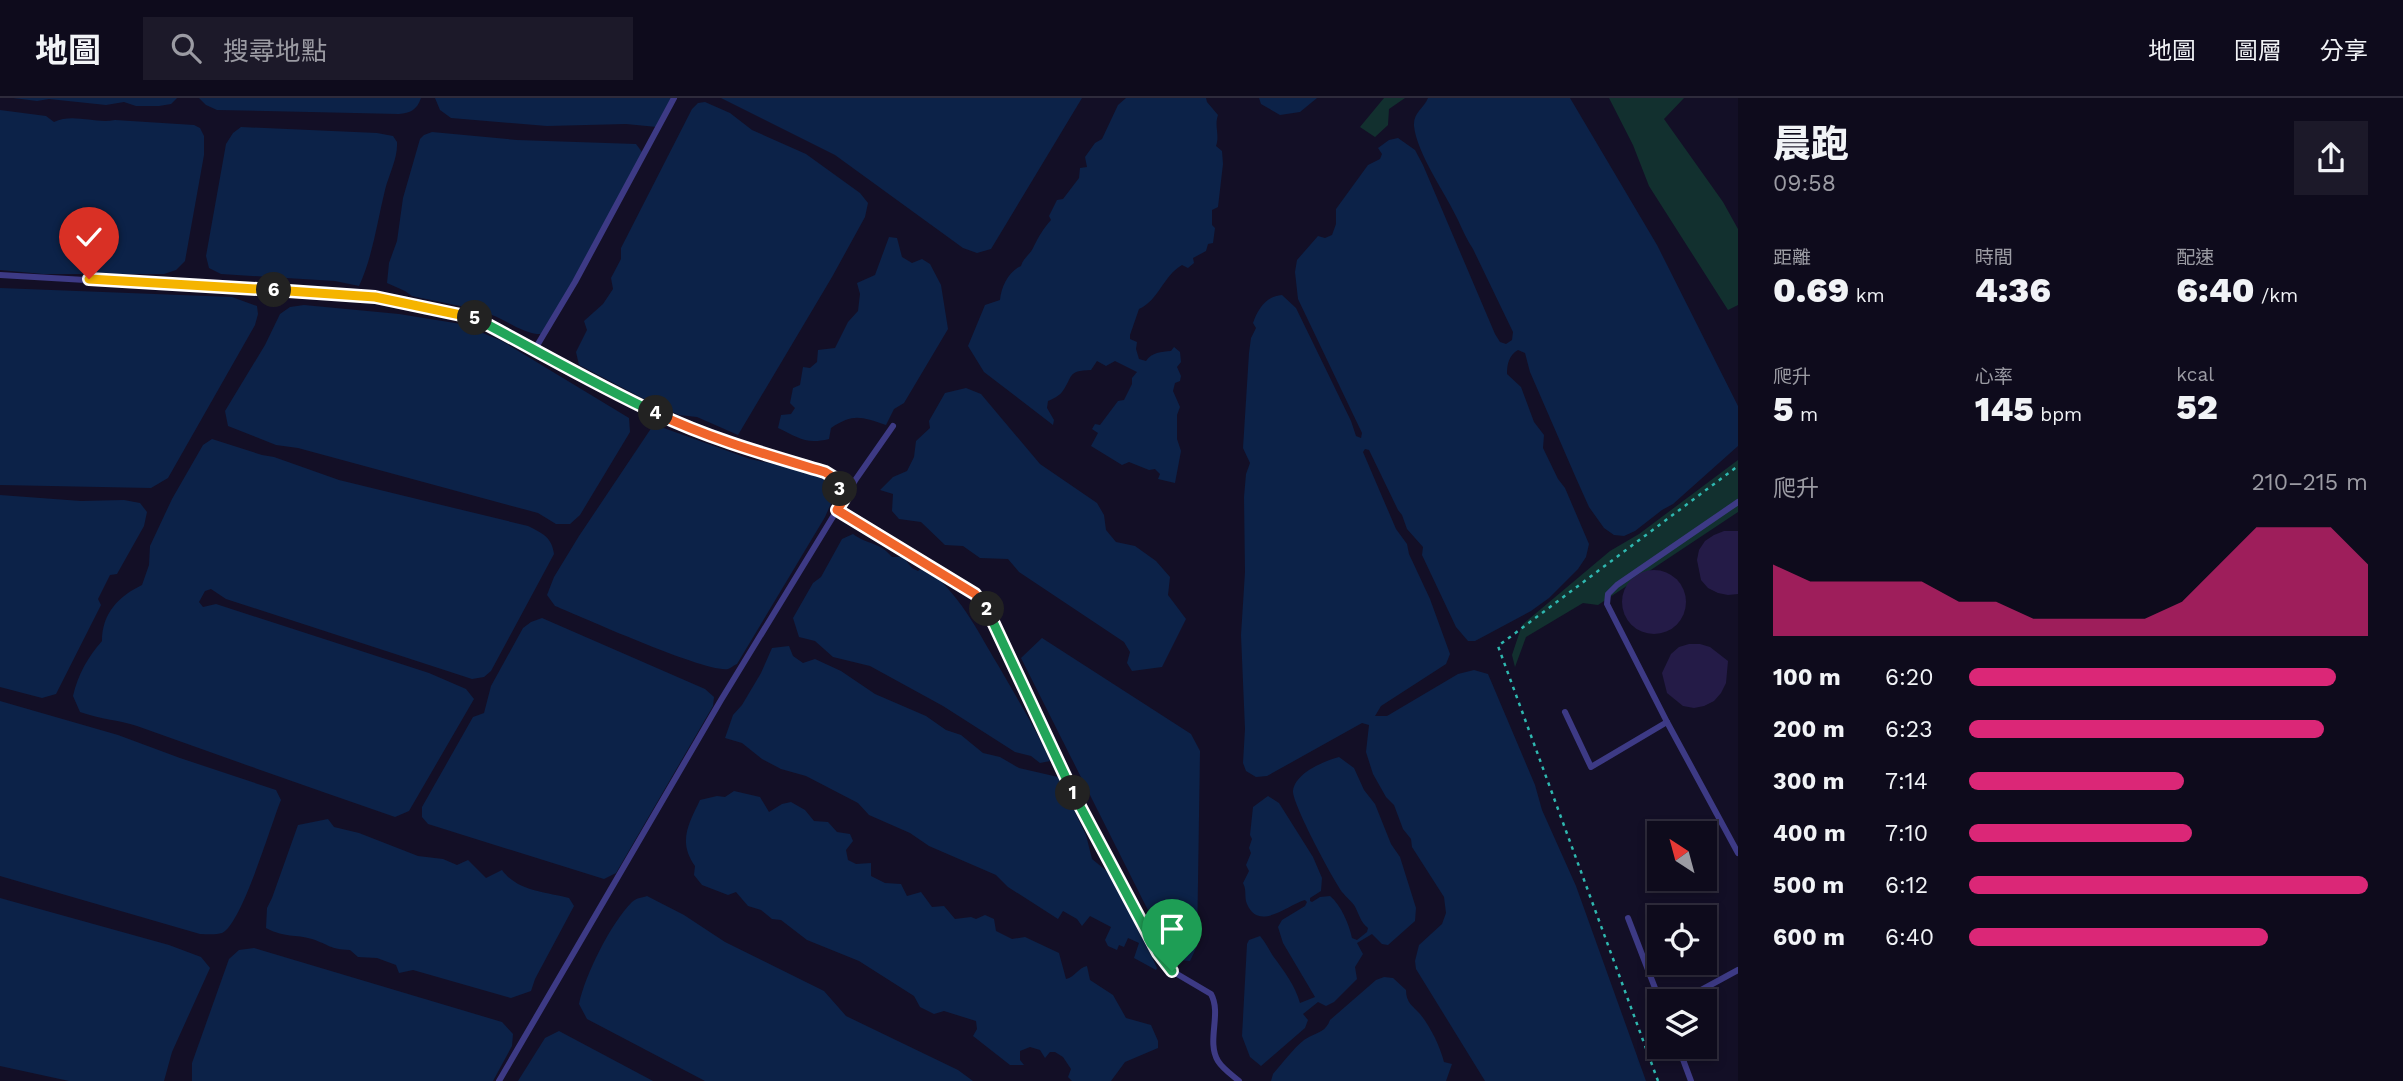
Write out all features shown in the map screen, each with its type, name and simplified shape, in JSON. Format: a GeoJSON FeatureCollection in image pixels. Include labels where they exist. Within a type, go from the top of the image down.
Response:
{"type":"FeatureCollection","features":[{"type":"Feature","properties":{"kind":"lane"},"geometry":{"type":"LineString","coordinates":[[535,349],[575,282],[674,98]]}},
{"type":"Feature","properties":{"kind":"lane"},"geometry":{"type":"LineString","coordinates":[[0,275],[375,297],[475,318],[593,383],[677,423],[825,472],[838,482],[844,499]]}},
{"type":"Feature","properties":{"kind":"lane"},"geometry":{"type":"LineString","coordinates":[[499,1081],[721,700],[837,510],[893,426]]}},
{"type":"Feature","properties":{"kind":"lane"},"geometry":{"type":"LineString","coordinates":[[1738,502],[1617,585],[1608,594],[1611,611],[1738,853]]}},
{"type":"Feature","properties":{"kind":"lane"},"geometry":{"type":"LineString","coordinates":[[837,510],[975,594],[986,606],[1063,774],[1158,953],[1172,971],[1211,994],[1215,1004],[1214,1050],[1217,1060],[1239,1081]]}},
{"type":"Feature","properties":{"kind":"lane"},"geometry":{"type":"LineString","coordinates":[[1565,712],[1591,767],[1667,722]]}},
{"type":"Feature","properties":{"kind":"lane"},"geometry":{"type":"LineString","coordinates":[[1628,918],[1655,989]]}},
{"type":"Feature","properties":{"kind":"lane"},"geometry":{"type":"LineString","coordinates":[[1703,989],[1738,970]]}},
{"type":"Feature","properties":{"kind":"lane"},"geometry":{"type":"LineString","coordinates":[[1683,1059],[1691,1081]]}},
{"type":"Feature","properties":{"kind":"path"},"geometry":{"type":"LineString","coordinates":[[1658,1081],[1498,646],[1738,466]]}},
{"type":"Feature","properties":{"kind":"green space"},"geometry":{"type":"Polygon","coordinates":[[[1384,98],[1405,98],[1389,109],[1388,125],[1375,137],[1360,127],[1384,98]]]}},
{"type":"Feature","properties":{"kind":"green space"},"geometry":{"type":"Polygon","coordinates":[[[1609,98],[1684,98],[1664,119],[1723,202],[1738,229],[1738,305],[1728,310],[1649,186],[1633,145],[1609,98]]]}},
{"type":"Feature","properties":{"kind":"green space"},"geometry":{"type":"Polygon","coordinates":[[[1738,460],[1738,512],[1598,605],[1583,603],[1526,637],[1515,667],[1512,655],[1522,625],[1610,551],[1639,534],[1738,460]]]}},
{"type":"Feature","properties":{"kind":"water"},"geometry":{"type":"Polygon","coordinates":[[[13,98],[177,98],[171,104],[136,106],[124,102],[106,105],[13,98]]]}},
{"type":"Feature","properties":{"kind":"water"},"geometry":{"type":"Polygon","coordinates":[[[199,98],[421,98],[413,110],[399,114],[217,110],[199,98]]]}},
{"type":"Feature","properties":{"kind":"water"},"geometry":{"type":"Polygon","coordinates":[[[435,98],[675,98],[657,127],[626,124],[547,126],[451,118],[440,110],[435,98]]]}},
{"type":"Feature","properties":{"kind":"water"},"geometry":{"type":"Polygon","coordinates":[[[721,98],[1082,98],[991,249],[977,253],[963,248],[835,155],[721,98]]]}},
{"type":"Feature","properties":{"kind":"water"},"geometry":{"type":"Polygon","coordinates":[[[1126,98],[1206,98],[1218,115],[1216,146],[1222,151],[1223,164],[1218,207],[1212,210],[1212,225],[1215,228],[1213,243],[1208,244],[1206,251],[1193,258],[1194,263],[1188,268],[1182,265],[1170,275],[1151,300],[1139,309],[1130,335],[1130,339],[1137,342],[1139,359],[1146,361],[1154,354],[1171,351],[1174,347],[1180,352],[1181,362],[1177,367],[1181,376],[1173,391],[1180,407],[1177,415],[1177,439],[1181,451],[1175,483],[1158,479],[1160,474],[1155,469],[1149,470],[1129,462],[1122,465],[1091,446],[1098,433],[1092,429],[1095,424],[1100,425],[1118,401],[1124,400],[1137,372],[1115,361],[1106,366],[1097,361],[1091,370],[1074,373],[1061,393],[1048,401],[1047,408],[1054,420],[1053,425],[984,372],[968,346],[985,305],[1000,300],[1006,280],[1021,266],[1033,249],[1051,220],[1049,216],[1057,200],[1063,199],[1079,178],[1080,168],[1087,167],[1085,157],[1095,143],[1102,139],[1118,105],[1126,98]]]}},
{"type":"Feature","properties":{"kind":"water"},"geometry":{"type":"Polygon","coordinates":[[[1259,98],[1317,98],[1300,112],[1280,115],[1261,104],[1259,98]]]}},
{"type":"Feature","properties":{"kind":"water"},"geometry":{"type":"Polygon","coordinates":[[[1428,98],[1570,98],[1657,245],[1738,406],[1738,446],[1673,504],[1635,531],[1624,536],[1614,535],[1604,528],[1589,507],[1530,372],[1525,353],[1518,350],[1512,354],[1507,374],[1521,387],[1534,422],[1544,435],[1543,448],[1565,488],[1589,544],[1586,557],[1578,569],[1549,598],[1531,611],[1475,641],[1468,641],[1456,627],[1422,555],[1423,547],[1407,529],[1369,450],[1365,449],[1363,452],[1396,529],[1407,544],[1450,654],[1446,664],[1381,706],[1375,716],[1387,716],[1458,674],[1474,670],[1488,674],[1535,785],[1542,810],[1576,886],[1646,1081],[1485,1081],[1416,969],[1419,945],[1442,924],[1446,913],[1444,897],[1412,847],[1411,839],[1403,829],[1394,805],[1386,797],[1373,774],[1366,752],[1369,725],[1362,723],[1267,776],[1256,777],[1246,771],[1243,763],[1245,729],[1241,635],[1245,572],[1244,497],[1250,463],[1243,448],[1249,353],[1251,338],[1256,328],[1253,323],[1263,304],[1276,296],[1282,295],[1296,308],[1356,436],[1361,438],[1362,433],[1298,299],[1295,272],[1297,260],[1318,236],[1325,238],[1332,235],[1336,224],[1336,209],[1368,165],[1380,159],[1382,154],[1378,148],[1389,140],[1398,138],[1415,150],[1495,334],[1500,342],[1506,344],[1512,340],[1513,332],[1420,149],[1414,126],[1415,118],[1428,98]]]}},
{"type":"Feature","properties":{"kind":"water"},"geometry":{"type":"Polygon","coordinates":[[[705,102],[730,113],[752,130],[806,154],[860,193],[868,203],[865,217],[832,277],[738,435],[697,417],[679,415],[642,398],[579,365],[576,352],[587,330],[584,321],[603,304],[613,289],[611,278],[621,259],[621,248],[692,109],[698,103],[705,102]]]}},
{"type":"Feature","properties":{"kind":"water"},"geometry":{"type":"Polygon","coordinates":[[[0,110],[46,116],[54,122],[76,118],[194,125],[200,128],[204,136],[204,155],[185,261],[176,270],[164,274],[43,274],[0,270],[0,110]]]}},
{"type":"Feature","properties":{"kind":"water"},"geometry":{"type":"Polygon","coordinates":[[[241,127],[393,136],[397,142],[396,154],[371,251],[359,286],[335,281],[221,274],[209,268],[206,256],[226,144],[241,127]]]}},
{"type":"Feature","properties":{"kind":"water"},"geometry":{"type":"Polygon","coordinates":[[[432,132],[517,140],[636,144],[642,152],[639,165],[543,334],[523,330],[482,312],[412,296],[387,283],[403,198],[420,139],[432,132]]]}},
{"type":"Feature","properties":{"kind":"water"},"geometry":{"type":"Polygon","coordinates":[[[889,237],[897,238],[902,257],[912,263],[922,259],[930,264],[941,285],[948,329],[904,403],[894,409],[886,425],[864,418],[852,418],[831,428],[829,439],[814,441],[802,439],[778,428],[781,415],[791,414],[795,408],[790,403],[793,388],[800,385],[803,367],[810,368],[817,362],[818,350],[835,348],[848,322],[858,311],[860,294],[857,283],[875,275],[889,237]]]}},
{"type":"Feature","properties":{"kind":"water"},"geometry":{"type":"Polygon","coordinates":[[[0,288],[232,297],[257,306],[258,314],[255,325],[168,478],[151,488],[0,485],[0,288]]]}},
{"type":"Feature","properties":{"kind":"water"},"geometry":{"type":"Polygon","coordinates":[[[304,305],[399,314],[461,324],[502,341],[629,418],[630,432],[580,515],[570,524],[556,524],[538,513],[298,448],[276,445],[228,426],[225,411],[265,345],[280,314],[290,307],[304,305]]]}},
{"type":"Feature","properties":{"kind":"water"},"geometry":{"type":"Polygon","coordinates":[[[966,388],[981,394],[1040,464],[1097,503],[1104,515],[1106,530],[1116,542],[1135,546],[1156,561],[1170,577],[1168,595],[1186,619],[1162,667],[1132,671],[1127,663],[1130,652],[1124,642],[1019,572],[1008,559],[980,558],[963,546],[945,545],[921,522],[899,519],[892,511],[893,494],[880,490],[893,477],[907,471],[914,457],[916,441],[930,428],[929,421],[945,393],[966,388]]]}},
{"type":"Feature","properties":{"kind":"water"},"geometry":{"type":"Polygon","coordinates":[[[652,427],[661,427],[750,459],[821,474],[834,486],[833,499],[825,517],[737,664],[728,669],[695,662],[643,643],[555,606],[547,595],[554,577],[579,536],[652,427]]]}},
{"type":"Feature","properties":{"kind":"water"},"geometry":{"type":"Polygon","coordinates":[[[212,439],[339,480],[528,526],[542,533],[551,543],[554,554],[491,671],[484,677],[472,679],[226,599],[211,589],[205,591],[199,602],[203,607],[216,604],[429,673],[466,689],[474,699],[409,811],[395,817],[137,726],[80,712],[73,696],[75,688],[84,666],[102,641],[105,622],[119,600],[142,585],[149,565],[150,546],[172,499],[203,445],[212,439]]]}},
{"type":"Feature","properties":{"kind":"water"},"geometry":{"type":"Polygon","coordinates":[[[0,495],[81,501],[124,500],[140,503],[147,512],[144,526],[117,574],[110,575],[98,599],[101,605],[56,694],[42,698],[0,687],[0,495]]]}},
{"type":"Feature","properties":{"kind":"water"},"geometry":{"type":"Polygon","coordinates":[[[853,534],[883,549],[892,557],[903,557],[918,571],[924,566],[948,589],[982,637],[1050,761],[1040,763],[1031,756],[1015,752],[943,706],[870,666],[833,657],[815,641],[799,637],[793,618],[813,583],[821,577],[842,539],[853,534]]]}},
{"type":"Feature","properties":{"kind":"water"},"geometry":{"type":"Polygon","coordinates":[[[542,618],[705,689],[714,697],[713,706],[616,873],[604,879],[428,824],[422,817],[422,807],[473,717],[484,713],[491,686],[523,628],[542,618]]]}},
{"type":"Feature","properties":{"kind":"water"},"geometry":{"type":"Polygon","coordinates":[[[1042,638],[1191,734],[1200,751],[1197,946],[1190,961],[1177,960],[1165,944],[1021,658],[1042,638]]]}},
{"type":"Feature","properties":{"kind":"water"},"geometry":{"type":"Polygon","coordinates":[[[789,646],[793,656],[803,663],[815,659],[841,671],[875,694],[961,735],[983,753],[1000,757],[1019,768],[1058,777],[1086,835],[1092,859],[1114,877],[1156,970],[1134,958],[1139,943],[1128,938],[1124,947],[1119,945],[1117,950],[1108,946],[1105,940],[1111,927],[1090,916],[1082,926],[1077,919],[1063,911],[1058,919],[1008,887],[996,875],[929,846],[910,833],[869,815],[858,803],[806,776],[781,769],[762,759],[742,743],[725,738],[733,715],[761,673],[772,648],[789,646]]]}},
{"type":"Feature","properties":{"kind":"water"},"geometry":{"type":"Polygon","coordinates":[[[0,701],[118,735],[276,790],[281,800],[247,893],[230,926],[222,933],[200,934],[0,876],[0,701]]]}},
{"type":"Feature","properties":{"kind":"water"},"geometry":{"type":"Polygon","coordinates":[[[1339,757],[1354,768],[1364,790],[1375,804],[1391,844],[1400,857],[1416,908],[1415,921],[1388,945],[1382,944],[1372,934],[1357,943],[1363,954],[1355,967],[1357,979],[1334,1002],[1326,1006],[1318,1002],[1303,1014],[1308,1020],[1305,1028],[1261,1066],[1250,1057],[1242,1036],[1249,940],[1260,936],[1289,978],[1300,1003],[1315,997],[1283,943],[1278,927],[1282,920],[1307,902],[1305,900],[1274,914],[1259,916],[1252,912],[1246,901],[1243,883],[1249,871],[1246,865],[1251,853],[1249,848],[1252,839],[1250,835],[1253,807],[1268,796],[1279,803],[1313,857],[1322,878],[1321,891],[1310,898],[1310,901],[1330,896],[1344,915],[1352,938],[1357,940],[1368,928],[1323,858],[1299,810],[1293,791],[1304,773],[1339,757]]]}},
{"type":"Feature","properties":{"kind":"water"},"geometry":{"type":"Polygon","coordinates":[[[734,791],[760,797],[769,812],[791,802],[805,810],[814,821],[828,822],[837,832],[850,834],[853,841],[846,850],[848,860],[856,864],[871,863],[871,876],[885,883],[901,884],[907,896],[921,892],[932,907],[944,906],[955,919],[976,919],[985,915],[994,919],[996,931],[1012,939],[1025,937],[1059,953],[1066,979],[1087,966],[1090,980],[1113,995],[1126,1018],[1151,1025],[1158,1048],[1125,1062],[1111,1081],[1072,1081],[1068,1077],[1071,1069],[1063,1057],[1050,1052],[1045,1058],[1040,1050],[1030,1047],[1020,1051],[1020,1060],[1024,1065],[1010,1065],[973,1036],[977,1029],[976,1021],[944,1011],[934,1014],[920,1007],[914,996],[859,961],[807,940],[781,920],[772,919],[761,910],[748,906],[736,892],[728,895],[702,885],[694,875],[695,866],[687,849],[689,826],[700,800],[725,797],[734,791]]]}},
{"type":"Feature","properties":{"kind":"water"},"geometry":{"type":"Polygon","coordinates":[[[328,819],[334,827],[359,833],[418,856],[443,859],[457,865],[468,860],[486,878],[502,870],[523,887],[569,898],[574,906],[531,991],[511,998],[413,970],[399,973],[396,965],[377,958],[358,957],[350,950],[333,948],[312,939],[266,928],[267,908],[298,825],[328,819]]]}},
{"type":"Feature","properties":{"kind":"water"},"geometry":{"type":"Polygon","coordinates":[[[647,896],[684,915],[725,942],[824,991],[846,1016],[958,1070],[973,1081],[705,1081],[587,1019],[579,1004],[600,950],[624,911],[637,899],[647,896]]]}},
{"type":"Feature","properties":{"kind":"water"},"geometry":{"type":"Polygon","coordinates":[[[0,898],[169,945],[201,957],[210,968],[172,1052],[164,1081],[69,1081],[0,1066],[0,898]]]}},
{"type":"Feature","properties":{"kind":"water"},"geometry":{"type":"Polygon","coordinates":[[[254,948],[502,1022],[513,1034],[512,1046],[493,1081],[192,1081],[192,1063],[229,959],[239,950],[254,948]]]}},
{"type":"Feature","properties":{"kind":"water"},"geometry":{"type":"Polygon","coordinates":[[[1393,978],[1406,990],[1409,1001],[1434,1037],[1444,1062],[1452,1064],[1446,1081],[1271,1081],[1273,1074],[1300,1043],[1324,1029],[1330,1020],[1376,980],[1393,978]]]}},
{"type":"Feature","properties":{"kind":"water"},"geometry":{"type":"Polygon","coordinates":[[[559,1031],[653,1081],[518,1081],[545,1038],[559,1031]]]}},
{"type":"Feature","properties":{"kind":"building"},"geometry":{"type":"Polygon","coordinates":[[[1724,531],[1738,531],[1738,594],[1718,593],[1708,588],[1701,580],[1697,560],[1699,550],[1705,541],[1724,531]]]}},
{"type":"Feature","properties":{"kind":"building"},"geometry":{"type":"Polygon","coordinates":[[[1654,570],[1672,576],[1680,584],[1686,602],[1680,620],[1672,628],[1654,634],[1636,628],[1628,620],[1622,602],[1628,584],[1636,576],[1654,570]]]}},
{"type":"Feature","properties":{"kind":"building"},"geometry":{"type":"Polygon","coordinates":[[[1689,644],[1710,647],[1728,661],[1726,683],[1721,693],[1714,701],[1694,708],[1683,706],[1667,693],[1662,673],[1671,654],[1679,647],[1689,644]]]}},
{"type":"Feature","properties":{"kind":"route"},"geometry":{"type":"LineString","coordinates":[[89,279],[375,297],[475,318],[593,383],[677,423],[825,472],[833,477],[838,482],[844,499],[837,510],[975,594],[986,606],[1063,774],[1158,953],[1172,971]]}}]}
